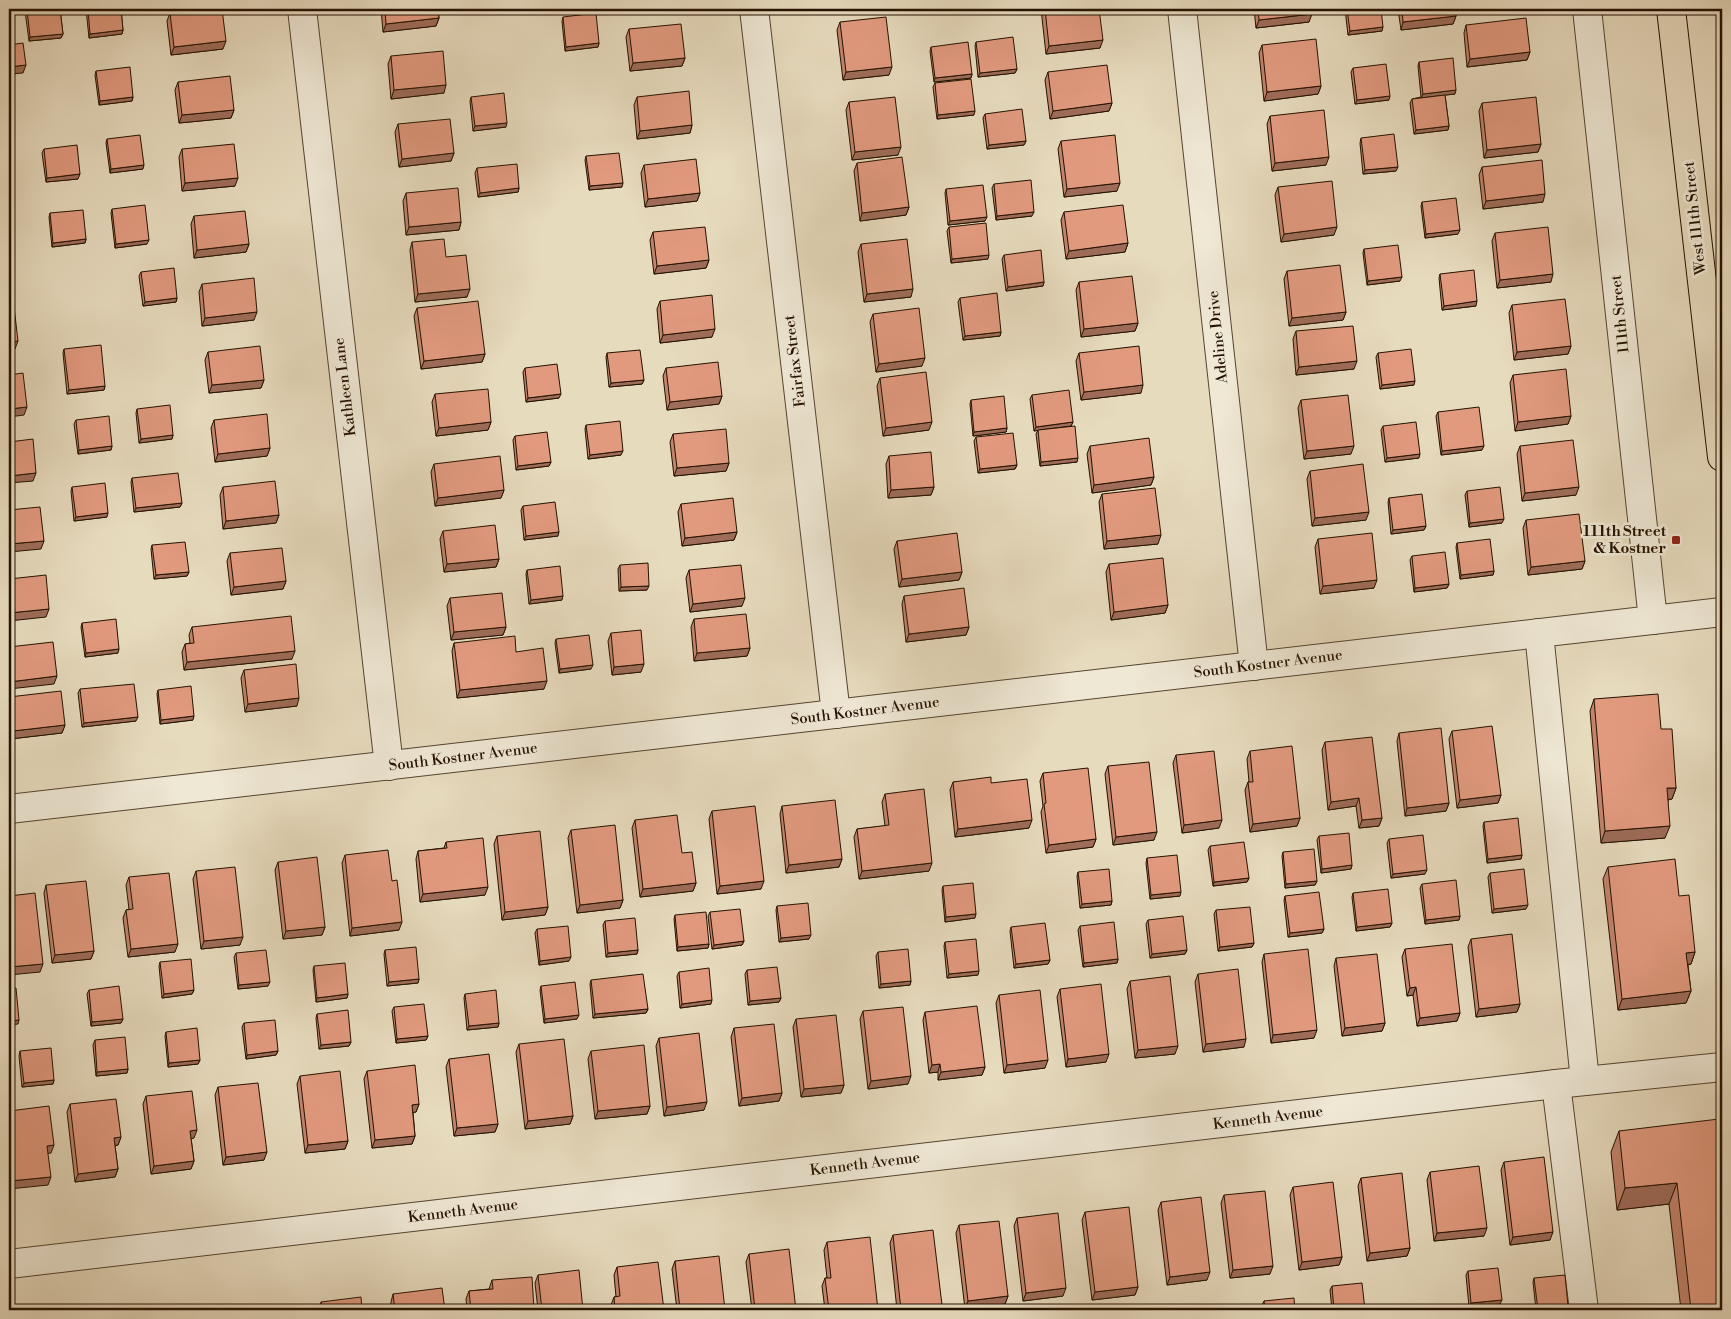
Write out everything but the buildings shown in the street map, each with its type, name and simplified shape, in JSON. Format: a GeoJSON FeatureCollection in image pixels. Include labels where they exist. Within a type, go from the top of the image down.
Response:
{"type":"FeatureCollection","features":[{"type":"Feature","properties":{"kind":"main road","name":"West 111th Street"},"geometry":{"type":"LineString","coordinates":[[1671,9],[1722,457]]}},
{"type":"Feature","properties":{"kind":"street","name":"Kathleen Lane"},"geometry":{"type":"LineString","coordinates":[[302,9],[389,766]]}},
{"type":"Feature","properties":{"kind":"street","name":"Fairfax Street"},"geometry":{"type":"LineString","coordinates":[[754,9],[836,714]]}},
{"type":"Feature","properties":{"kind":"street","name":"Adeline Drive"},"geometry":{"type":"LineString","coordinates":[[1182,9],[1254,666]]}},
{"type":"Feature","properties":{"kind":"street","name":"111th Street"},"geometry":{"type":"LineString","coordinates":[[1587,9],[1653,620]]}},
{"type":"Feature","properties":{"kind":"street","name":"South Kostner Avenue"},"geometry":{"type":"LineString","coordinates":[[9,809],[1722,612]]}},
{"type":"Feature","properties":{"kind":"street"},"geometry":{"type":"LineString","coordinates":[[1539,633],[1585,1081]]}},
{"type":"Feature","properties":{"kind":"street","name":"Kenneth Avenue"},"geometry":{"type":"LineString","coordinates":[[9,1264],[1556,1084],[1722,1067]]}},
{"type":"Feature","properties":{"kind":"street"},"geometry":{"type":"LineString","coordinates":[[1556,1084],[1584,1310]]}},
{"type":"Feature","properties":{"kind":"place","name":"111th Street & Kostner"},"geometry":{"type":"Point","coordinates":[1676,540]}}]}
